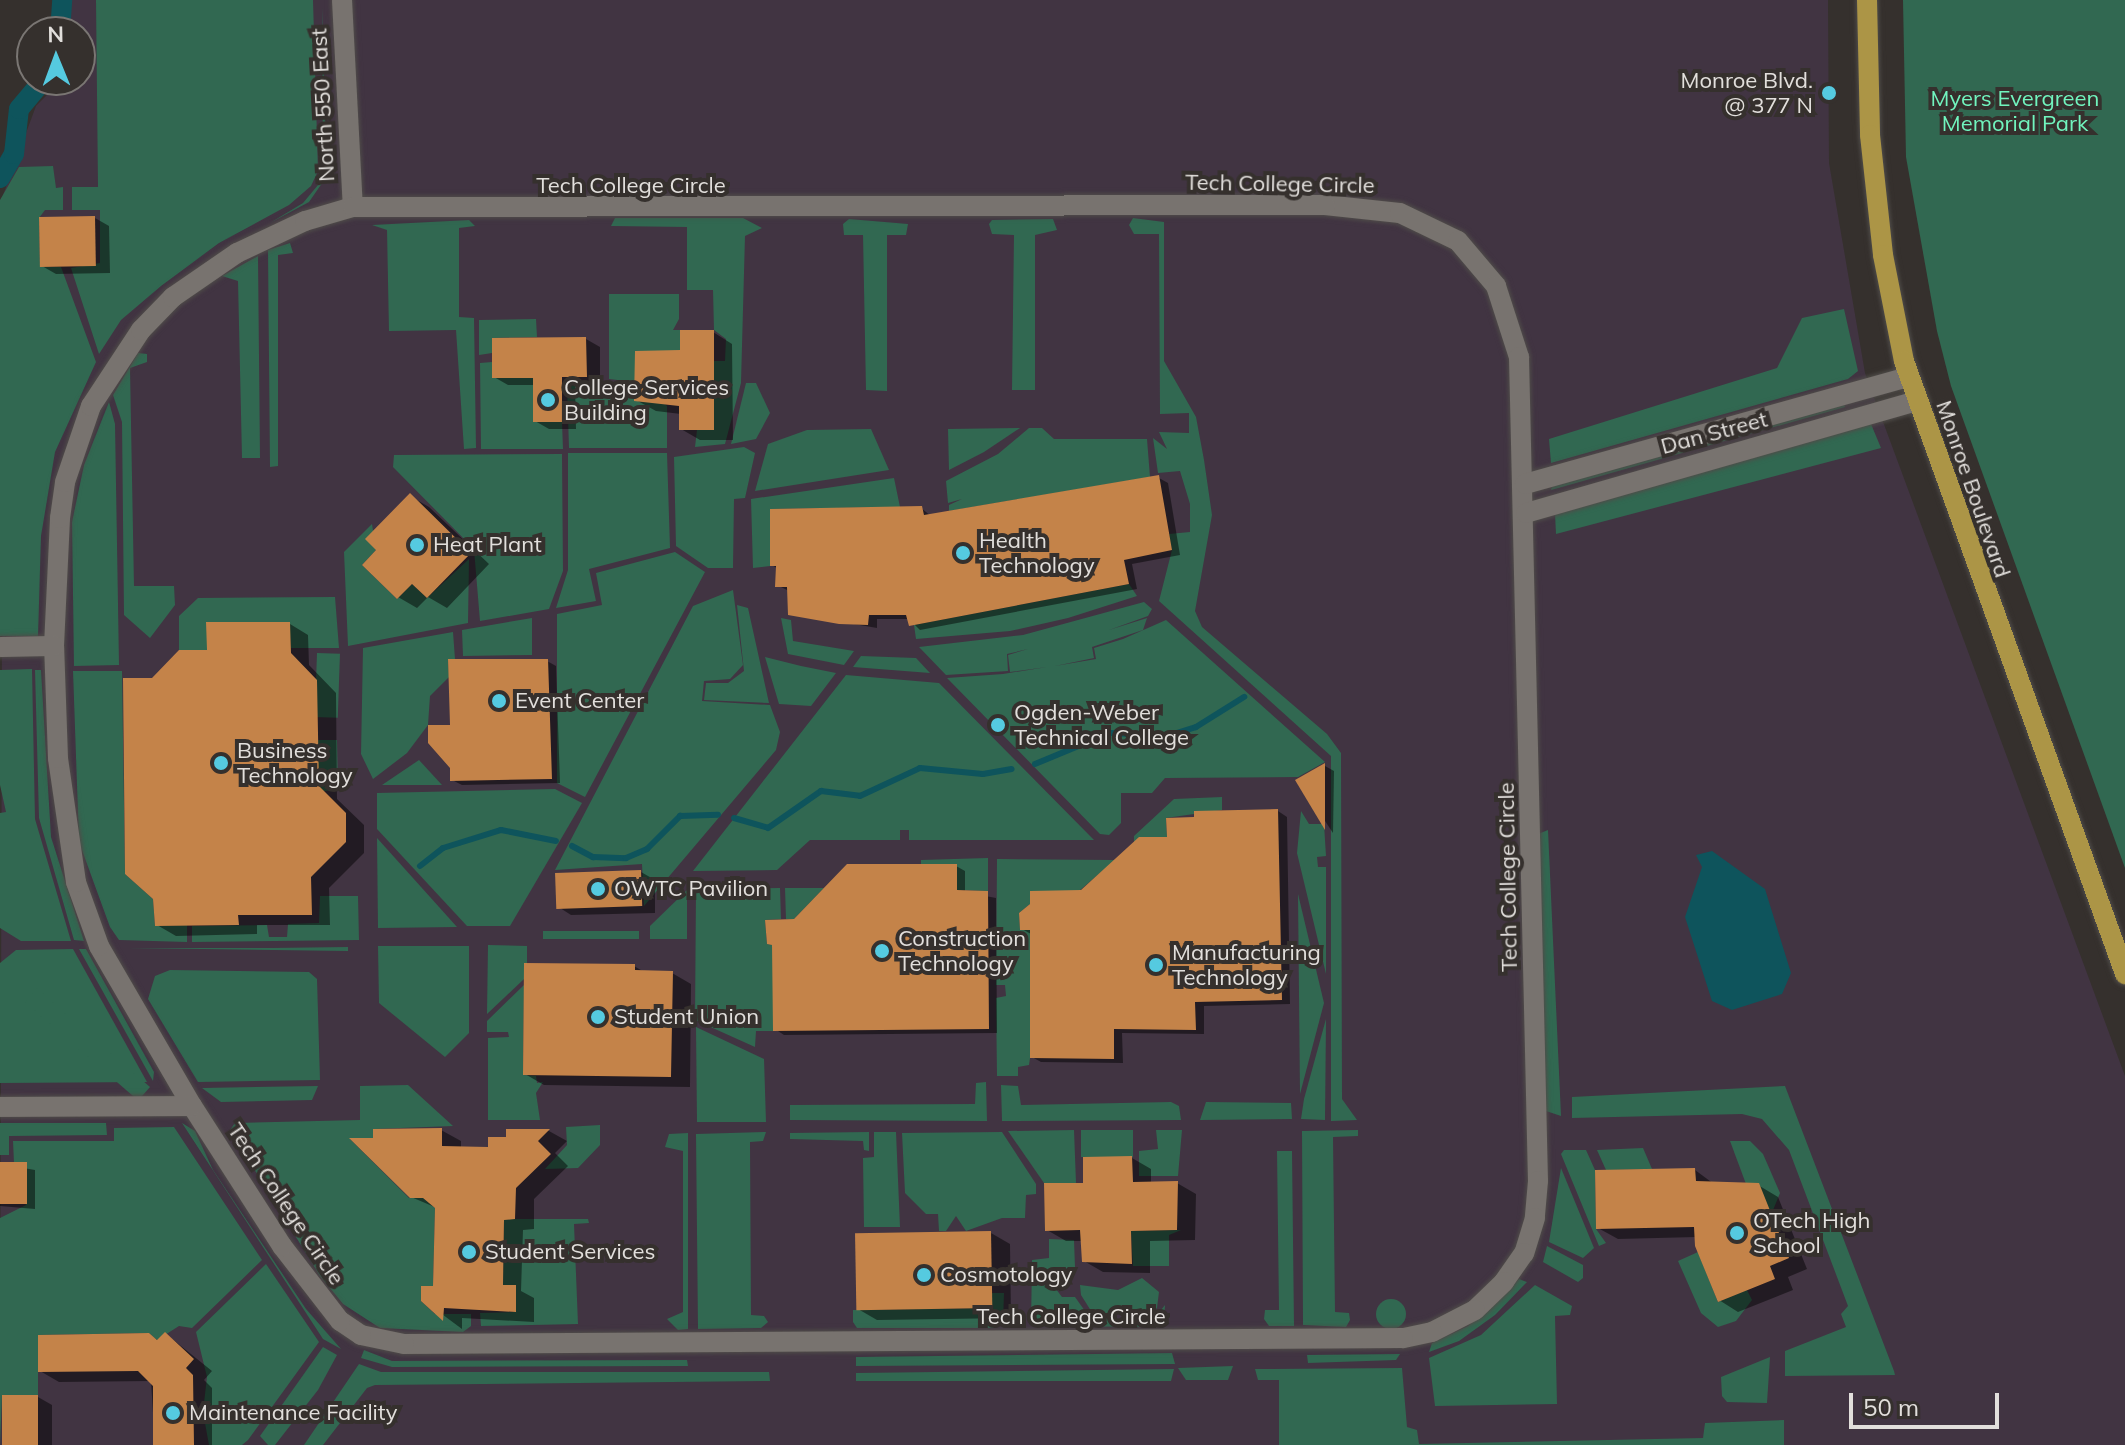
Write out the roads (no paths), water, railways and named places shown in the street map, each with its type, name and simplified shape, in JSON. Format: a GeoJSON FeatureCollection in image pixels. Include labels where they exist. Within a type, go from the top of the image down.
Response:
{"type":"FeatureCollection","features":[{"type":"Feature","properties":{"kind":"main road","name":"Monroe Boulevard"},"geometry":{"type":"LineString","coordinates":[[1867,0],[1870,135],[1878,210],[1909,377],[2125,974]]}},
{"type":"Feature","properties":{"kind":"street","name":"North 550 East"},"geometry":{"type":"LineString","coordinates":[[342,0],[353,207]]}},
{"type":"Feature","properties":{"kind":"street","name":"Tech College Circle"},"geometry":{"type":"LineString","coordinates":[[1325,205],[1400,213],[1458,241],[1483,266],[1505,304],[1519,357],[1525,484],[1535,1218],[1524,1253],[1504,1282],[1475,1310],[1432,1332],[1403,1338],[1298,1340],[404,1344],[361,1335],[322,1303],[192,1106],[99,946],[76,882],[58,758],[54,646],[65,482],[106,379],[141,330],[204,273],[274,235],[353,207],[1325,205]]}},
{"type":"Feature","properties":{"kind":"street","name":"Dan Street"},"geometry":{"type":"LineString","coordinates":[[1525,484],[1909,377]]}},
{"type":"Feature","properties":{"kind":"street","name":"Dan Street"},"geometry":{"type":"LineString","coordinates":[[1526,513],[1916,401]]}},
{"type":"Feature","properties":{"kind":"street"},"geometry":{"type":"LineString","coordinates":[[0,647],[54,646]]}},
{"type":"Feature","properties":{"kind":"street"},"geometry":{"type":"LineString","coordinates":[[0,1107],[192,1106]]}},
{"type":"Feature","properties":{"kind":"water"},"geometry":{"type":"Polygon","coordinates":[[[1712,851],[1765,889],[1791,973],[1782,994],[1732,1010],[1712,1001],[1685,917],[1702,867],[1696,855],[1712,851]]]}},
{"type":"Feature","properties":{"kind":"waterway"},"geometry":{"type":"LineString","coordinates":[[61,16],[62,0]]}},
{"type":"Feature","properties":{"kind":"waterway"},"geometry":{"type":"LineString","coordinates":[[0,178],[14,154],[19,109],[30,96]]}},
{"type":"Feature","properties":{"kind":"waterway"},"geometry":{"type":"LineString","coordinates":[[1035,764],[1110,733],[1167,736],[1196,727],[1244,697]]}},
{"type":"Feature","properties":{"kind":"waterway"},"geometry":{"type":"LineString","coordinates":[[734,818],[768,828],[821,791],[860,796],[920,768],[983,774],[1012,769]]}},
{"type":"Feature","properties":{"kind":"waterway"},"geometry":{"type":"LineString","coordinates":[[572,846],[593,857],[626,858],[647,849],[680,816],[718,815]]}},
{"type":"Feature","properties":{"kind":"waterway"},"geometry":{"type":"LineString","coordinates":[[420,866],[443,848],[501,830],[556,841]]}},
{"type":"Feature","properties":{"kind":"place","name":"Monroe Blvd. @ 377 N"},"geometry":{"type":"Point","coordinates":[1829,93]}},
{"type":"Feature","properties":{"kind":"place","name":"College Services Building"},"geometry":{"type":"Point","coordinates":[548,400]}},
{"type":"Feature","properties":{"kind":"place","name":"Heat Plant"},"geometry":{"type":"Point","coordinates":[417,545]}},
{"type":"Feature","properties":{"kind":"place","name":"Health Technology"},"geometry":{"type":"Point","coordinates":[963,553]}},
{"type":"Feature","properties":{"kind":"place","name":"Event Center"},"geometry":{"type":"Point","coordinates":[499,701]}},
{"type":"Feature","properties":{"kind":"place","name":"Ogden-Weber Technical College"},"geometry":{"type":"Point","coordinates":[998,725]}},
{"type":"Feature","properties":{"kind":"place","name":"Business Technology"},"geometry":{"type":"Point","coordinates":[221,763]}},
{"type":"Feature","properties":{"kind":"place","name":"OWTC Pavilion"},"geometry":{"type":"Point","coordinates":[598,889]}},
{"type":"Feature","properties":{"kind":"place","name":"Construction Technology"},"geometry":{"type":"Point","coordinates":[882,951]}},
{"type":"Feature","properties":{"kind":"place","name":"Manufacturing Technology"},"geometry":{"type":"Point","coordinates":[1156,965]}},
{"type":"Feature","properties":{"kind":"place","name":"Student Union"},"geometry":{"type":"Point","coordinates":[598,1017]}},
{"type":"Feature","properties":{"kind":"place","name":"OTech High School"},"geometry":{"type":"Point","coordinates":[1737,1233]}},
{"type":"Feature","properties":{"kind":"place","name":"Student Services"},"geometry":{"type":"Point","coordinates":[469,1252]}},
{"type":"Feature","properties":{"kind":"place","name":"Cosmotology"},"geometry":{"type":"Point","coordinates":[924,1275]}},
{"type":"Feature","properties":{"kind":"place","name":"Maintenance Facility"},"geometry":{"type":"Point","coordinates":[173,1413]}},
{"type":"Feature","properties":{"kind":"park label","name":"Myers Evergreen Memorial Park"},"geometry":{"type":"Point","coordinates":[2015,110]}}]}
